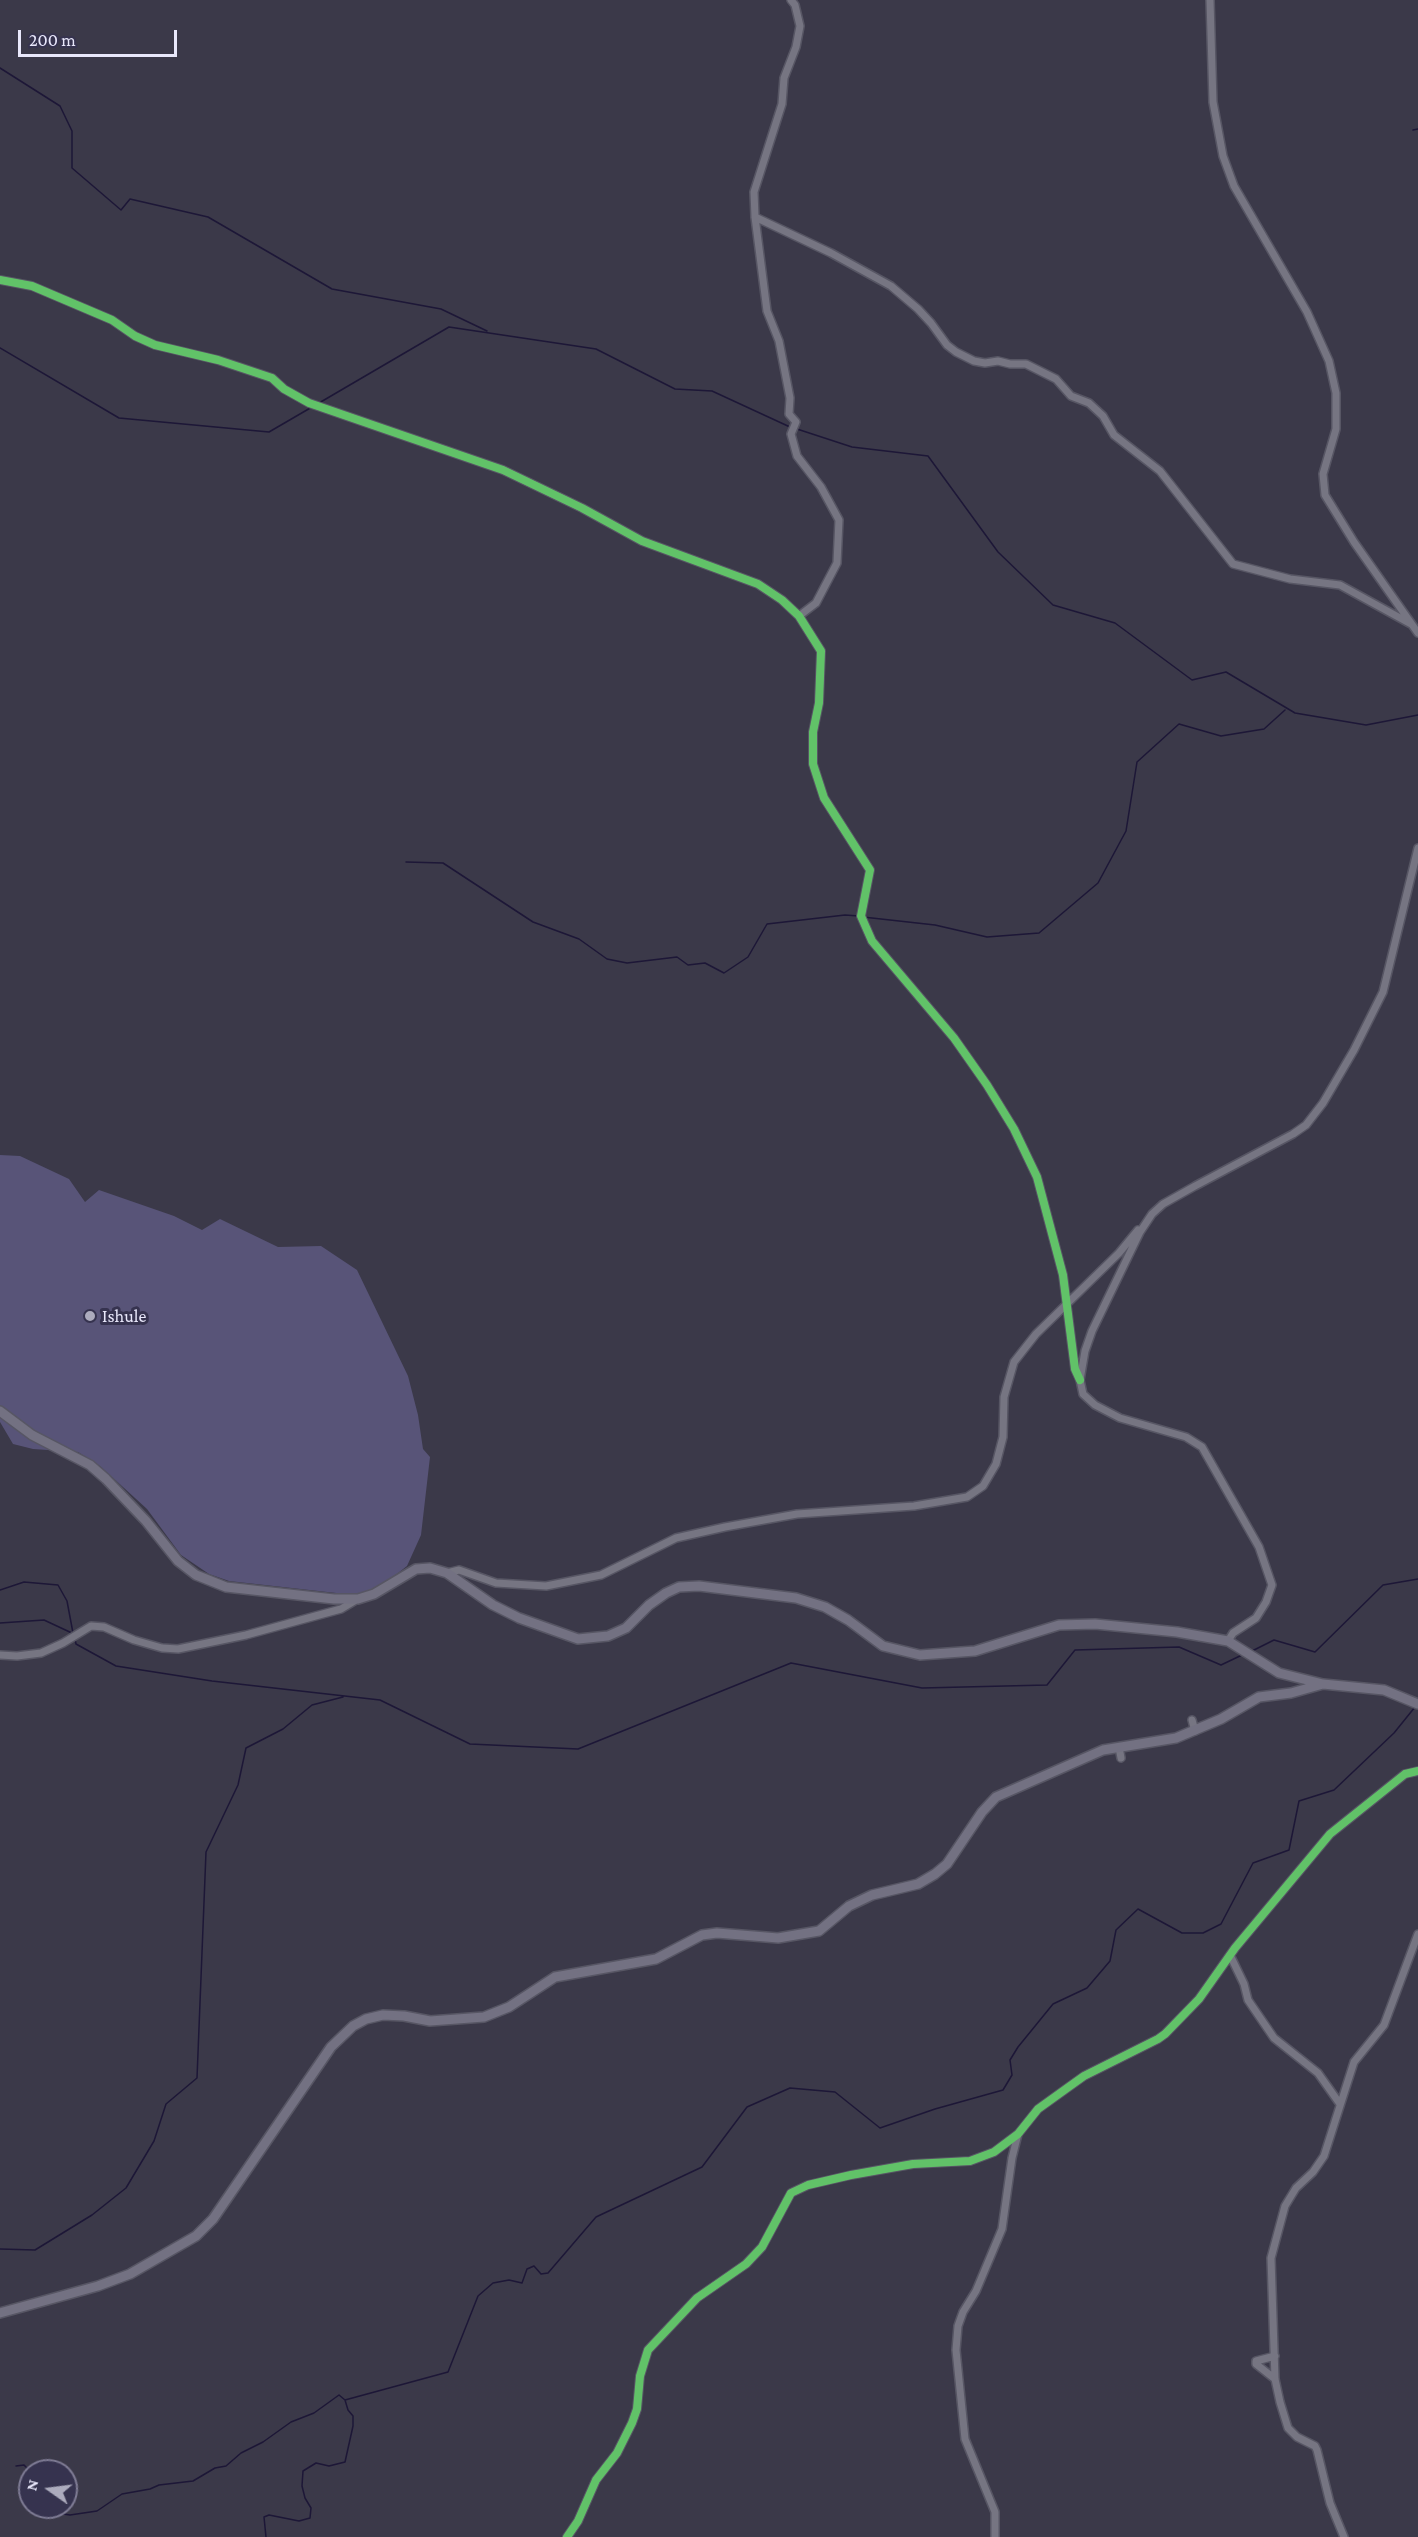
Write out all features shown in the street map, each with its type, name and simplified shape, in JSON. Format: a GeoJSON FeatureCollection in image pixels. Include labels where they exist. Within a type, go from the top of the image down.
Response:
{"type":"FeatureCollection","features":[{"type":"Feature","properties":{"kind":"main road"},"geometry":{"type":"LineString","coordinates":[[0,1411],[32,1435],[70,1453],[98,1472],[146,1521],[178,1561],[196,1575],[226,1587],[334,1599],[358,1599],[374,1594],[416,1569],[430,1568],[447,1573],[493,1605],[519,1618],[578,1639],[608,1636],[626,1628],[649,1605],[679,1587],[699,1587],[796,1598],[815,1604],[848,1620],[884,1646],[920,1655],[975,1650],[999,1645],[1036,1631],[1074,1624],[1177,1632],[1228,1641],[1279,1673],[1323,1684],[1384,1690],[1417,1703]]}},
{"type":"Feature","properties":{"kind":"main road"},"geometry":{"type":"LineString","coordinates":[[0,2313],[98,2286],[130,2274],[196,2236],[213,2219],[331,2047],[354,2026],[366,2019],[383,2015],[430,2021],[484,2017],[509,2007],[555,1977],[656,1959],[702,1935],[717,1933],[778,1938],[819,1931],[849,1906],[872,1894],[918,1884],[935,1874],[947,1864],[988,1803],[996,1797],[1058,1773],[1103,1750],[1176,1738],[1195,1731],[1259,1697],[1291,1693],[1323,1684]]}},
{"type":"Feature","properties":{"kind":"street"},"geometry":{"type":"LineString","coordinates":[[791,0],[795,5],[800,26],[796,47],[784,78],[782,104],[754,192],[755,217],[768,311],[779,341],[790,398],[789,414],[796,422],[791,434],[797,456],[821,487],[839,520],[837,563],[816,603],[799,615]]}},
{"type":"Feature","properties":{"kind":"street"},"geometry":{"type":"LineString","coordinates":[[1210,0],[1213,102],[1223,156],[1234,186],[1307,312],[1329,361],[1336,393],[1336,429],[1323,474],[1325,495],[1354,542],[1418,633]]}},
{"type":"Feature","properties":{"kind":"street"},"geometry":{"type":"LineString","coordinates":[[755,217],[891,285],[918,309],[946,345],[956,352],[974,361],[985,363],[998,361],[1026,364],[1056,379],[1071,396],[1089,403],[1103,416],[1114,435],[1160,471],[1233,564],[1290,579],[1340,585],[1411,624]]}},
{"type":"Feature","properties":{"kind":"street"},"geometry":{"type":"LineString","coordinates":[[0,279],[32,286],[112,320],[141,334],[155,345],[218,360],[272,378],[284,389],[309,404],[503,470],[582,508],[642,541],[758,584],[799,615],[821,651],[819,703],[813,732],[813,764],[824,798],[870,870],[861,916],[872,940],[954,1038],[987,1085],[1014,1129],[1037,1177],[1063,1275],[1075,1369],[1080,1380]]}},
{"type":"Feature","properties":{"kind":"street"},"geometry":{"type":"LineString","coordinates":[[447,1573],[459,1570],[496,1583],[546,1586],[601,1575],[676,1538],[797,1514],[914,1506],[967,1497],[983,1486],[996,1464],[1002,1437],[1004,1397],[1014,1362],[1036,1334],[1119,1253],[1158,1208],[1293,1134],[1306,1125],[1323,1103],[1354,1050],[1383,992],[1418,848]]}},
{"type":"Feature","properties":{"kind":"street"},"geometry":{"type":"LineString","coordinates":[[1148,1219],[1088,1340],[1080,1380],[1081,1390],[1095,1405],[1120,1418],[1186,1437],[1202,1447],[1211,1459],[1259,1547],[1272,1586],[1256,1618],[1233,1634],[1228,1641]]}},
{"type":"Feature","properties":{"kind":"street"},"geometry":{"type":"LineString","coordinates":[[0,1655],[41,1653],[87,1628],[97,1626],[162,1648],[178,1649],[246,1635],[331,1612],[358,1599]]}},
{"type":"Feature","properties":{"kind":"street"},"geometry":{"type":"LineString","coordinates":[[1192,1720],[1195,1731]]}},
{"type":"Feature","properties":{"kind":"street"},"geometry":{"type":"LineString","coordinates":[[1119,1747],[1121,1758]]}},
{"type":"Feature","properties":{"kind":"street"},"geometry":{"type":"LineString","coordinates":[[567,2537],[578,2521],[596,2480],[617,2453],[632,2423],[637,2409],[640,2376],[648,2350],[697,2298],[746,2264],[762,2247],[791,2193],[808,2185],[900,2166],[978,2160],[994,2152],[1018,2134],[1038,2109],[1084,2076],[1158,2039],[1199,1999],[1230,1956],[1330,1834],[1404,1774],[1418,1771]]}},
{"type":"Feature","properties":{"kind":"street"},"geometry":{"type":"LineString","coordinates":[[1344,2537],[1330,2503],[1317,2450],[1315,2446],[1294,2435],[1288,2428],[1275,2379],[1271,2258],[1277,2227],[1291,2196],[1314,2172],[1324,2156],[1354,2062],[1384,2025],[1418,1934]]}},
{"type":"Feature","properties":{"kind":"street"},"geometry":{"type":"LineString","coordinates":[[1230,1956],[1244,1984],[1248,2001],[1274,2038],[1318,2073],[1340,2104]]}},
{"type":"Feature","properties":{"kind":"street"},"geometry":{"type":"LineString","coordinates":[[995,2537],[995,2512],[965,2439],[959,2375],[958,2326],[1001,2233],[1018,2134]]}},
{"type":"Feature","properties":{"kind":"street"},"geometry":{"type":"LineString","coordinates":[[996,2202],[1005,2201]]}},
{"type":"Feature","properties":{"kind":"street"},"geometry":{"type":"LineString","coordinates":[[1275,2356],[1256,2361],[1256,2364],[1275,2379]]}},
{"type":"Feature","properties":{"kind":"shaded area"},"geometry":{"type":"Polygon","coordinates":[[[0,1155],[20,1156],[69,1179],[85,1202],[99,1190],[174,1216],[202,1230],[220,1219],[278,1247],[321,1246],[357,1270],[408,1376],[418,1415],[423,1449],[430,1457],[421,1535],[407,1566],[379,1588],[354,1595],[229,1581],[209,1574],[181,1555],[147,1509],[100,1466],[78,1452],[33,1449],[13,1444],[0,1422],[0,1155]]]}},
{"type":"Feature","properties":{"kind":"waterway"},"geometry":{"type":"LineString","coordinates":[[0,68],[60,106],[72,131],[72,168],[121,210],[130,199],[208,217],[332,289],[441,309],[487,331]]}},
{"type":"Feature","properties":{"kind":"waterway"},"geometry":{"type":"LineString","coordinates":[[1413,130],[1418,129]]}},
{"type":"Feature","properties":{"kind":"waterway"},"geometry":{"type":"LineString","coordinates":[[319,403],[449,327],[596,349],[675,389],[712,391],[790,427]]}},
{"type":"Feature","properties":{"kind":"waterway"},"geometry":{"type":"LineString","coordinates":[[0,348],[119,418],[269,432],[312,407]]}},
{"type":"Feature","properties":{"kind":"waterway"},"geometry":{"type":"LineString","coordinates":[[797,429],[852,447],[928,456],[998,552],[1053,605],[1115,623],[1192,680],[1226,672],[1295,713],[1366,725],[1418,715]]}},
{"type":"Feature","properties":{"kind":"waterway"},"geometry":{"type":"LineString","coordinates":[[863,917],[935,925],[987,937],[1039,933],[1098,883],[1126,831],[1137,762],[1179,724],[1221,736],[1264,729],[1285,710]]}},
{"type":"Feature","properties":{"kind":"waterway"},"geometry":{"type":"LineString","coordinates":[[406,862],[443,863],[533,922],[579,939],[607,959],[627,963],[677,957],[688,965],[705,963],[724,973],[748,957],[767,924],[845,915],[859,916]]}},
{"type":"Feature","properties":{"kind":"waterway"},"geometry":{"type":"LineString","coordinates":[[1252,1651],[1274,1640],[1315,1652],[1383,1585],[1418,1579]]}},
{"type":"Feature","properties":{"kind":"waterway"},"geometry":{"type":"LineString","coordinates":[[0,1590],[24,1582],[58,1585],[67,1601],[73,1633]]}},
{"type":"Feature","properties":{"kind":"waterway"},"geometry":{"type":"LineString","coordinates":[[0,1623],[44,1620],[74,1634]]}},
{"type":"Feature","properties":{"kind":"waterway"},"geometry":{"type":"LineString","coordinates":[[75,1639],[76,1644],[116,1666],[212,1681],[380,1700],[470,1744],[578,1749],[791,1663],[922,1688],[1047,1685],[1075,1650],[1179,1647],[1221,1665],[1242,1655]]}},
{"type":"Feature","properties":{"kind":"waterway"},"geometry":{"type":"LineString","coordinates":[[0,2249],[35,2250],[92,2215],[126,2188],[154,2141],[166,2104],[197,2078],[206,1852],[238,1785],[246,1748],[283,1729],[312,1705],[343,1697]]}},
{"type":"Feature","properties":{"kind":"waterway"},"geometry":{"type":"LineString","coordinates":[[266,2537],[264,2517],[269,2515],[299,2521],[310,2518],[311,2508],[302,2486],[303,2471],[316,2463],[329,2466],[345,2462],[353,2426],[353,2416],[345,2400],[448,2372],[478,2296],[493,2283],[509,2280],[522,2283],[527,2269],[534,2266],[541,2274],[548,2273],[596,2217],[702,2167],[747,2107],[790,2088],[835,2092],[880,2128],[935,2109],[1003,2090],[1012,2075],[1010,2060],[1018,2047],[1053,2004],[1087,1988],[1110,1961],[1116,1930],[1138,1909],[1182,1933],[1203,1933],[1221,1924],[1253,1863],[1289,1850],[1299,1801],[1334,1790],[1394,1733],[1415,1707]]}},
{"type":"Feature","properties":{"kind":"waterway"},"geometry":{"type":"LineString","coordinates":[[78,2514],[97,2511],[122,2494],[159,2485],[193,2481],[215,2468],[226,2466],[241,2453],[263,2442],[291,2422],[314,2413],[339,2395],[345,2400]]}},
{"type":"Feature","properties":{"kind":"cycle path"},"geometry":{"type":"LineString","coordinates":[[0,280],[32,286],[112,320],[135,336],[155,345],[218,360],[272,378],[284,389],[309,403],[503,470],[582,508],[642,541],[758,584],[782,600],[799,616],[821,651],[819,703],[813,732],[813,764],[824,798],[870,870],[861,916],[872,941],[954,1038],[987,1085],[1014,1129],[1037,1177],[1063,1275],[1075,1369],[1080,1380]]}},
{"type":"Feature","properties":{"kind":"cycle path"},"geometry":{"type":"LineString","coordinates":[[567,2537],[578,2521],[596,2480],[617,2453],[632,2423],[637,2409],[640,2376],[648,2350],[697,2298],[746,2264],[762,2247],[791,2193],[808,2185],[851,2175],[913,2164],[970,2161],[994,2152],[1018,2134],[1038,2109],[1084,2076],[1165,2034],[1199,1999],[1235,1948],[1330,1834],[1405,1774],[1418,1771]]}},
{"type":"Feature","properties":{"kind":"place","name":"Ishule"},"geometry":{"type":"Point","coordinates":[90,1316]}}]}
